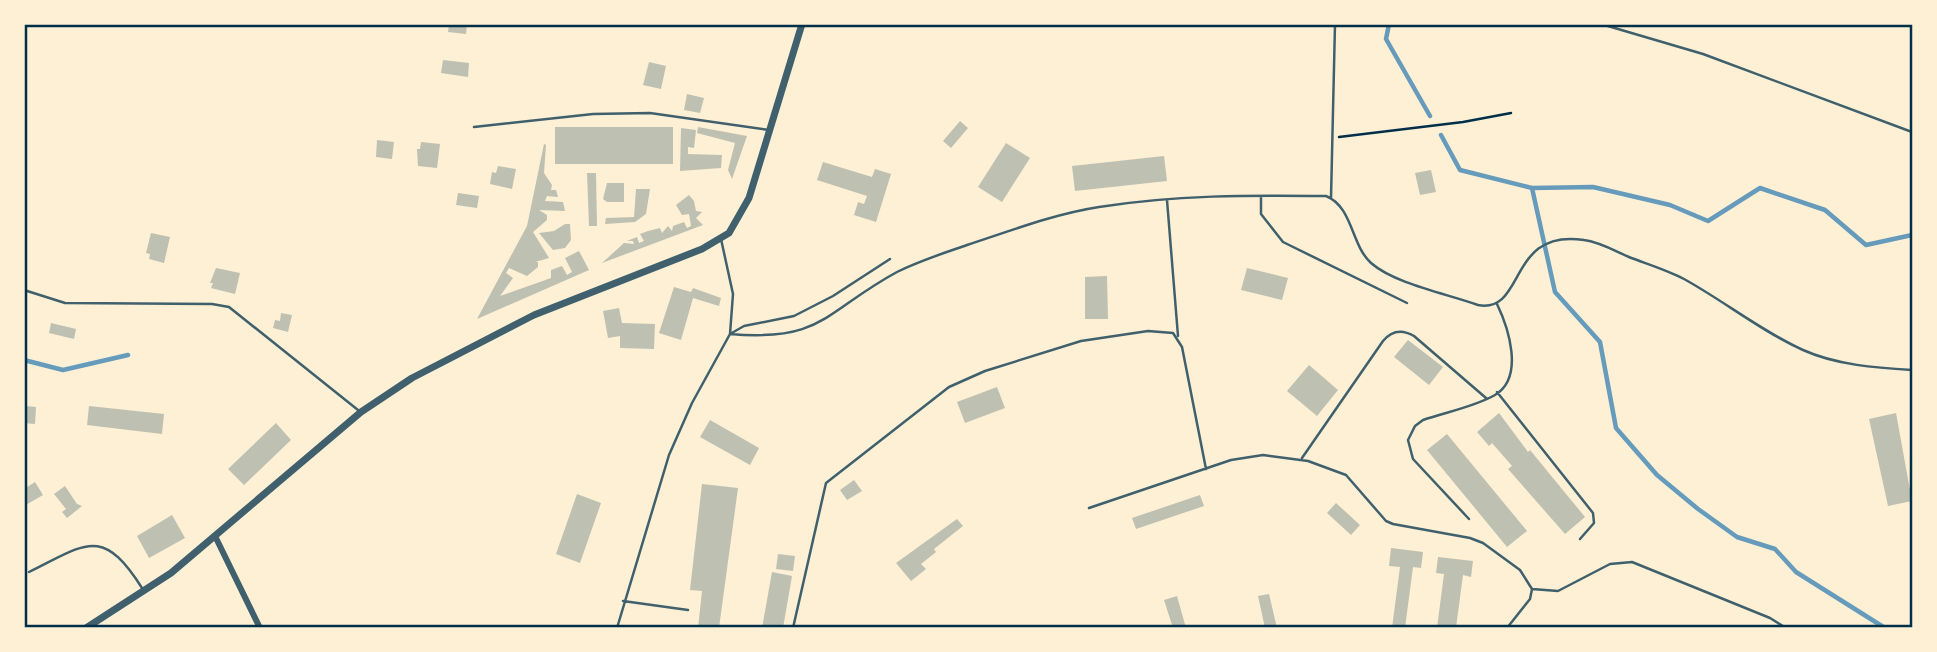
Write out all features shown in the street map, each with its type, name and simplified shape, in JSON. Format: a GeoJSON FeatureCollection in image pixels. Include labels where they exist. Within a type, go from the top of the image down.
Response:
{"type":"FeatureCollection","features":[{"type":"Feature","properties":{"kind":"street"},"geometry":{"type":"LineString","coordinates":[[86,628],[171,573],[360,412],[421,372],[534,315],[721,239],[736,224],[749,198],[802,24]]}},
{"type":"Feature","properties":{"kind":"street"},"geometry":{"type":"LineString","coordinates":[[215,536],[260,628]]}},
{"type":"Feature","properties":{"kind":"lane"},"geometry":{"type":"LineString","coordinates":[[1331,198],[1335,24]]}},
{"type":"Feature","properties":{"kind":"lane"},"geometry":{"type":"LineString","coordinates":[[1601,24],[1703,54],[1913,132]]}},
{"type":"Feature","properties":{"kind":"lane"},"geometry":{"type":"LineString","coordinates":[[474,127],[593,114],[650,113],[769,130]]}},
{"type":"Feature","properties":{"kind":"lane"},"geometry":{"type":"LineString","coordinates":[[730,334],[774,336],[807,330],[825,321],[896,273],[965,246],[1074,212],[1167,200],[1261,196],[1331,198],[1341,208],[1361,250],[1373,265],[1395,277],[1478,305],[1497,304],[1510,292],[1521,265],[1538,247],[1545,243],[1585,240],[1682,278],[1811,354],[1856,364],[1913,370]]}},
{"type":"Feature","properties":{"kind":"lane"},"geometry":{"type":"LineString","coordinates":[[1261,196],[1261,215],[1283,242],[1407,303]]}},
{"type":"Feature","properties":{"kind":"lane"},"geometry":{"type":"LineString","coordinates":[[1167,200],[1178,338],[1206,468]]}},
{"type":"Feature","properties":{"kind":"lane"},"geometry":{"type":"LineString","coordinates":[[617,628],[669,456],[698,391],[730,334],[733,293],[721,239]]}},
{"type":"Feature","properties":{"kind":"lane"},"geometry":{"type":"LineString","coordinates":[[730,334],[744,326],[794,316],[833,296],[890,259]]}},
{"type":"Feature","properties":{"kind":"lane"},"geometry":{"type":"LineString","coordinates":[[24,290],[65,303],[212,304],[229,307],[323,379],[360,412]]}},
{"type":"Feature","properties":{"kind":"lane"},"geometry":{"type":"LineString","coordinates":[[1469,519],[1413,459],[1408,440],[1415,426],[1423,420],[1497,393],[1508,378],[1511,353],[1508,332],[1497,304]]}},
{"type":"Feature","properties":{"kind":"lane"},"geometry":{"type":"LineString","coordinates":[[793,628],[826,484],[949,387],[985,371],[1081,341],[1147,331],[1166,331],[1178,338]]}},
{"type":"Feature","properties":{"kind":"lane"},"geometry":{"type":"LineString","coordinates":[[1301,460],[1383,341],[1393,332],[1408,332],[1414,336],[1486,398]]}},
{"type":"Feature","properties":{"kind":"lane"},"geometry":{"type":"LineString","coordinates":[[1497,393],[1593,513],[1594,523],[1580,539]]}},
{"type":"Feature","properties":{"kind":"lane"},"geometry":{"type":"LineString","coordinates":[[1089,508],[1206,468],[1251,456],[1301,460],[1336,469],[1346,475],[1386,521],[1470,538],[1483,543],[1520,570],[1527,577],[1532,589],[1530,599],[1507,628]]}},
{"type":"Feature","properties":{"kind":"lane"},"geometry":{"type":"LineString","coordinates":[[29,572],[78,548],[105,547],[121,558],[143,591]]}},
{"type":"Feature","properties":{"kind":"lane"},"geometry":{"type":"LineString","coordinates":[[1532,589],[1558,591],[1611,564],[1632,562],[1770,618],[1786,628]]}},
{"type":"Feature","properties":{"kind":"lane"},"geometry":{"type":"LineString","coordinates":[[624,601],[688,610]]}},
{"type":"Feature","properties":{"kind":"path"},"geometry":{"type":"LineString","coordinates":[[1332,138],[1463,122],[1511,113]]}},
{"type":"Feature","properties":{"kind":"building"},"geometry":{"type":"Polygon","coordinates":[[[449,24],[467,24],[466,34],[448,32],[449,24]]]}},
{"type":"Feature","properties":{"kind":"building"},"geometry":{"type":"Polygon","coordinates":[[[443,60],[469,63],[468,77],[441,73],[443,60]]]}},
{"type":"Feature","properties":{"kind":"building"},"geometry":{"type":"Polygon","coordinates":[[[649,62],[666,66],[661,89],[643,85],[649,62]]]}},
{"type":"Feature","properties":{"kind":"building"},"geometry":{"type":"Polygon","coordinates":[[[687,94],[704,98],[700,113],[684,110],[687,94]]]}},
{"type":"Feature","properties":{"kind":"building"},"geometry":{"type":"Polygon","coordinates":[[[960,121],[968,128],[951,148],[943,141],[960,121]]]}},
{"type":"Feature","properties":{"kind":"building"},"geometry":{"type":"Polygon","coordinates":[[[555,127],[673,127],[673,164],[555,164],[555,127]]]}},
{"type":"Feature","properties":{"kind":"building"},"geometry":{"type":"Polygon","coordinates":[[[698,127],[747,136],[732,179],[728,170],[735,143],[697,133],[698,127]]]}},
{"type":"Feature","properties":{"kind":"building"},"geometry":{"type":"Polygon","coordinates":[[[681,128],[696,130],[694,148],[688,147],[688,154],[722,155],[721,168],[680,171],[681,128]]]}},
{"type":"Feature","properties":{"kind":"building"},"geometry":{"type":"Polygon","coordinates":[[[377,140],[394,142],[392,159],[376,157],[377,140]]]}},
{"type":"Feature","properties":{"kind":"building"},"geometry":{"type":"Polygon","coordinates":[[[421,142],[440,144],[437,168],[418,166],[417,149],[420,149],[421,142]]]}},
{"type":"Feature","properties":{"kind":"building"},"geometry":{"type":"Polygon","coordinates":[[[1006,143],[1030,158],[1002,202],[978,187],[1006,143]]]}},
{"type":"Feature","properties":{"kind":"building"},"geometry":{"type":"Polygon","coordinates":[[[544,144],[544,173],[552,185],[551,190],[556,190],[558,197],[547,196],[545,201],[563,202],[565,211],[539,210],[547,215],[547,220],[533,232],[549,258],[535,262],[538,262],[538,267],[527,276],[509,268],[506,273],[513,278],[500,296],[551,278],[551,270],[562,266],[567,275],[572,272],[565,258],[579,251],[589,270],[477,319],[527,226],[544,144]]]}},
{"type":"Feature","properties":{"kind":"building"},"geometry":{"type":"Polygon","coordinates":[[[1164,156],[1167,181],[1075,191],[1072,166],[1164,156]]]}},
{"type":"Feature","properties":{"kind":"building"},"geometry":{"type":"Polygon","coordinates":[[[823,162],[872,177],[875,169],[891,174],[876,222],[854,215],[858,202],[864,204],[867,196],[817,180],[823,162]]]}},
{"type":"Feature","properties":{"kind":"building"},"geometry":{"type":"Polygon","coordinates":[[[498,166],[516,169],[512,189],[490,184],[492,172],[496,173],[498,166]]]}},
{"type":"Feature","properties":{"kind":"building"},"geometry":{"type":"Polygon","coordinates":[[[1431,170],[1436,192],[1420,195],[1415,173],[1431,170]]]}},
{"type":"Feature","properties":{"kind":"building"},"geometry":{"type":"Polygon","coordinates":[[[587,173],[596,173],[597,226],[589,226],[587,173]]]}},
{"type":"Feature","properties":{"kind":"building"},"geometry":{"type":"Polygon","coordinates":[[[607,183],[624,183],[624,202],[607,202],[603,199],[607,183]]]}},
{"type":"Feature","properties":{"kind":"building"},"geometry":{"type":"Polygon","coordinates":[[[636,189],[650,189],[646,214],[635,222],[605,224],[606,218],[634,217],[636,189]]]}},
{"type":"Feature","properties":{"kind":"building"},"geometry":{"type":"Polygon","coordinates":[[[458,193],[479,196],[477,208],[456,205],[458,193]]]}},
{"type":"Feature","properties":{"kind":"building"},"geometry":{"type":"Polygon","coordinates":[[[689,195],[694,201],[696,211],[702,212],[696,218],[703,225],[602,263],[624,243],[634,244],[633,241],[627,241],[637,237],[639,243],[644,241],[640,234],[660,228],[662,233],[668,226],[672,231],[673,226],[684,222],[687,228],[691,226],[689,214],[682,215],[676,205],[689,195]]]}},
{"type":"Feature","properties":{"kind":"building"},"geometry":{"type":"Polygon","coordinates":[[[570,224],[571,240],[565,248],[553,250],[539,233],[554,231],[570,224]]]}},
{"type":"Feature","properties":{"kind":"building"},"geometry":{"type":"Polygon","coordinates":[[[151,233],[170,237],[164,263],[149,259],[150,254],[146,253],[151,233]]]}},
{"type":"Feature","properties":{"kind":"building"},"geometry":{"type":"Polygon","coordinates":[[[216,268],[240,273],[235,294],[211,288],[213,283],[210,283],[216,268]]]}},
{"type":"Feature","properties":{"kind":"building"},"geometry":{"type":"Polygon","coordinates":[[[1247,268],[1288,278],[1282,300],[1241,290],[1247,268]]]}},
{"type":"Feature","properties":{"kind":"building"},"geometry":{"type":"Polygon","coordinates":[[[1107,276],[1108,319],[1085,319],[1085,277],[1107,276]]]}},
{"type":"Feature","properties":{"kind":"building"},"geometry":{"type":"Polygon","coordinates":[[[674,287],[691,292],[693,288],[721,298],[719,306],[693,298],[681,340],[659,333],[674,287]]]}},
{"type":"Feature","properties":{"kind":"building"},"geometry":{"type":"Polygon","coordinates":[[[619,308],[622,323],[655,324],[654,349],[620,348],[620,336],[608,338],[603,311],[619,308]]]}},
{"type":"Feature","properties":{"kind":"building"},"geometry":{"type":"Polygon","coordinates":[[[281,313],[292,315],[288,332],[273,328],[275,320],[280,321],[281,313]]]}},
{"type":"Feature","properties":{"kind":"building"},"geometry":{"type":"Polygon","coordinates":[[[51,323],[76,329],[74,339],[49,333],[51,323]]]}},
{"type":"Feature","properties":{"kind":"building"},"geometry":{"type":"Polygon","coordinates":[[[1408,340],[1443,367],[1429,385],[1394,357],[1408,340]]]}},
{"type":"Feature","properties":{"kind":"building"},"geometry":{"type":"Polygon","coordinates":[[[1309,365],[1338,390],[1317,416],[1287,391],[1309,365]]]}},
{"type":"Feature","properties":{"kind":"building"},"geometry":{"type":"Polygon","coordinates":[[[997,387],[1005,408],[965,423],[957,402],[997,387]]]}},
{"type":"Feature","properties":{"kind":"building"},"geometry":{"type":"Polygon","coordinates":[[[25,406],[36,407],[35,424],[24,423],[25,406]]]}},
{"type":"Feature","properties":{"kind":"building"},"geometry":{"type":"Polygon","coordinates":[[[89,406],[164,414],[162,434],[87,425],[89,406]]]}},
{"type":"Feature","properties":{"kind":"building"},"geometry":{"type":"Polygon","coordinates":[[[1499,413],[1528,452],[1530,450],[1585,517],[1565,534],[1508,469],[1512,466],[1492,443],[1489,446],[1477,432],[1499,413]]]}},
{"type":"Feature","properties":{"kind":"building"},"geometry":{"type":"Polygon","coordinates":[[[1896,413],[1912,501],[1888,506],[1869,419],[1896,413]]]}},
{"type":"Feature","properties":{"kind":"building"},"geometry":{"type":"Polygon","coordinates":[[[710,420],[759,448],[750,465],[700,437],[710,420]]]}},
{"type":"Feature","properties":{"kind":"building"},"geometry":{"type":"Polygon","coordinates":[[[276,423],[291,440],[244,485],[228,469],[276,423]]]}},
{"type":"Feature","properties":{"kind":"building"},"geometry":{"type":"Polygon","coordinates":[[[1447,434],[1527,531],[1507,547],[1427,450],[1447,434]]]}},
{"type":"Feature","properties":{"kind":"building"},"geometry":{"type":"Polygon","coordinates":[[[854,480],[862,491],[847,500],[840,490],[854,480]]]}},
{"type":"Feature","properties":{"kind":"building"},"geometry":{"type":"Polygon","coordinates":[[[35,482],[43,495],[24,506],[24,489],[35,482]]]}},
{"type":"Feature","properties":{"kind":"building"},"geometry":{"type":"Polygon","coordinates":[[[702,484],[738,488],[719,628],[698,628],[702,591],[690,590],[702,484]]]}},
{"type":"Feature","properties":{"kind":"building"},"geometry":{"type":"Polygon","coordinates":[[[65,486],[77,504],[82,506],[67,518],[62,512],[66,509],[54,494],[65,486]]]}},
{"type":"Feature","properties":{"kind":"building"},"geometry":{"type":"Polygon","coordinates":[[[577,494],[601,503],[580,563],[556,554],[577,494]]]}},
{"type":"Feature","properties":{"kind":"building"},"geometry":{"type":"Polygon","coordinates":[[[1200,495],[1204,506],[1136,529],[1132,518],[1200,495]]]}},
{"type":"Feature","properties":{"kind":"building"},"geometry":{"type":"Polygon","coordinates":[[[1336,503],[1360,525],[1351,535],[1327,513],[1336,503]]]}},
{"type":"Feature","properties":{"kind":"building"},"geometry":{"type":"Polygon","coordinates":[[[172,515],[185,538],[149,558],[137,536],[172,515]]]}},
{"type":"Feature","properties":{"kind":"building"},"geometry":{"type":"Polygon","coordinates":[[[957,519],[963,526],[934,549],[936,552],[921,564],[926,569],[911,581],[896,563],[957,519]]]}},
{"type":"Feature","properties":{"kind":"building"},"geometry":{"type":"Polygon","coordinates":[[[1391,548],[1423,552],[1421,568],[1413,567],[1405,628],[1392,628],[1400,567],[1389,566],[1391,548]]]}},
{"type":"Feature","properties":{"kind":"building"},"geometry":{"type":"Polygon","coordinates":[[[778,554],[795,556],[793,571],[776,569],[778,554]]]}},
{"type":"Feature","properties":{"kind":"building"},"geometry":{"type":"Polygon","coordinates":[[[1438,557],[1473,561],[1471,577],[1463,575],[1456,628],[1437,628],[1444,574],[1436,573],[1438,557]]]}},
{"type":"Feature","properties":{"kind":"building"},"geometry":{"type":"Polygon","coordinates":[[[772,572],[792,576],[783,628],[762,628],[772,572]]]}},
{"type":"Feature","properties":{"kind":"building"},"geometry":{"type":"Polygon","coordinates":[[[1269,594],[1277,628],[1265,628],[1258,596],[1269,594]]]}},
{"type":"Feature","properties":{"kind":"building"},"geometry":{"type":"Polygon","coordinates":[[[1177,596],[1186,628],[1173,628],[1164,600],[1177,596]]]}},
{"type":"Feature","properties":{"kind":"waterway"},"geometry":{"type":"LineString","coordinates":[[1389,24],[1386,39],[1430,116]]}},
{"type":"Feature","properties":{"kind":"waterway"},"geometry":{"type":"LineString","coordinates":[[1441,135],[1460,170],[1532,188],[1593,187],[1670,205],[1708,221],[1760,188],[1825,210],[1866,245],[1912,235]]}},
{"type":"Feature","properties":{"kind":"waterway"},"geometry":{"type":"LineString","coordinates":[[1532,188],[1555,292],[1600,342],[1616,428],[1657,475],[1698,509],[1737,537],[1775,549],[1796,572],[1885,628]]}},
{"type":"Feature","properties":{"kind":"waterway"},"geometry":{"type":"LineString","coordinates":[[24,360],[63,370],[128,355]]}}]}
